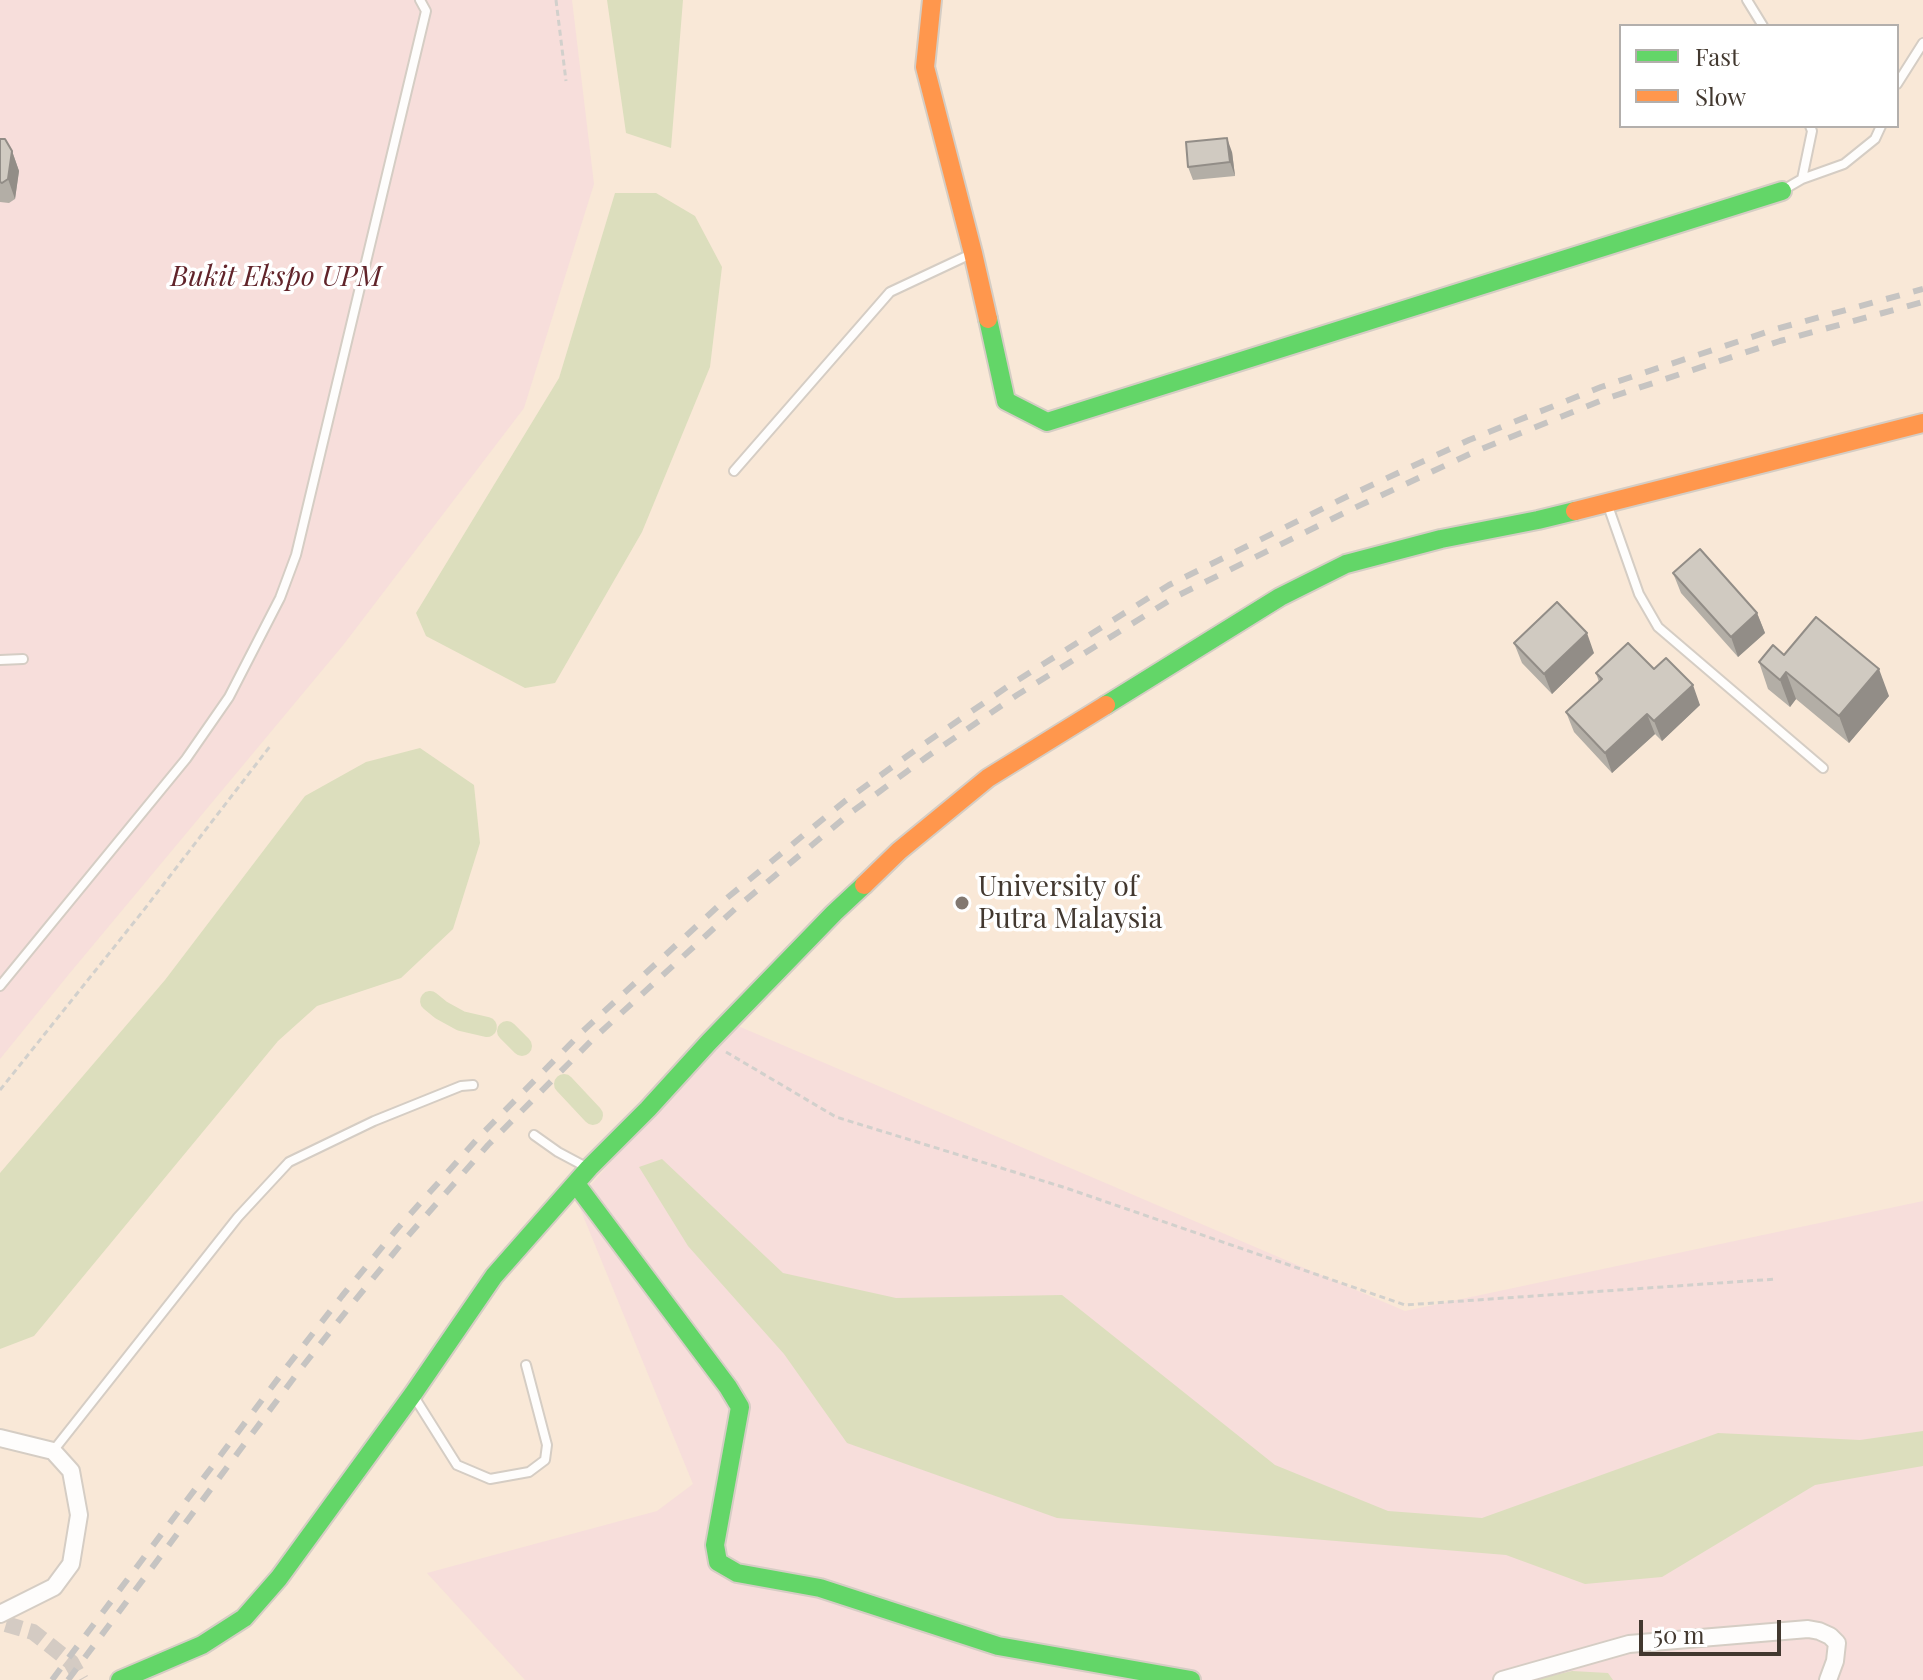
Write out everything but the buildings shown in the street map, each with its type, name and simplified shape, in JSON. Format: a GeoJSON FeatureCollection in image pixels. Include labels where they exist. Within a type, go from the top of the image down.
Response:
{"type":"FeatureCollection","features":[{"type":"Feature","properties":{"kind":"street"},"geometry":{"type":"LineString","coordinates":[[932,0],[925,67],[973,253],[1006,401],[1047,422],[1782,191]]}},
{"type":"Feature","properties":{"kind":"street"},"geometry":{"type":"LineString","coordinates":[[120,1680],[202,1645],[244,1618],[279,1578],[413,1394],[494,1276],[589,1168],[834,913],[899,851],[988,778],[1280,597],[1346,564],[1441,539],[1538,520],[1923,423]]}},
{"type":"Feature","properties":{"kind":"street"},"geometry":{"type":"LineString","coordinates":[[576,1184],[740,1407],[715,1545],[718,1562],[737,1573],[820,1588],[998,1646],[1191,1680]]}},
{"type":"Feature","properties":{"kind":"street"},"geometry":{"type":"LineString","coordinates":[[0,1438],[53,1451],[71,1471],[79,1515],[71,1564],[54,1587],[2,1620]]}},
{"type":"Feature","properties":{"kind":"street"},"geometry":{"type":"LineString","coordinates":[[1502,1680],[1629,1644],[1808,1629],[1830,1636],[1837,1643],[1828,1680]]}},
{"type":"Feature","properties":{"kind":"lane"},"geometry":{"type":"LineString","coordinates":[[0,986],[186,759],[229,697],[280,598],[296,555],[426,11],[420,0]]}},
{"type":"Feature","properties":{"kind":"lane"},"geometry":{"type":"LineString","coordinates":[[1747,0],[1762,24]]}},
{"type":"Feature","properties":{"kind":"lane"},"geometry":{"type":"LineString","coordinates":[[1899,81],[1923,43]]}},
{"type":"Feature","properties":{"kind":"lane"},"geometry":{"type":"LineString","coordinates":[[1802,179],[1811,128]]}},
{"type":"Feature","properties":{"kind":"lane"},"geometry":{"type":"LineString","coordinates":[[1782,191],[1802,179],[1844,164],[1875,139],[1880,128]]}},
{"type":"Feature","properties":{"kind":"lane"},"geometry":{"type":"LineString","coordinates":[[734,471],[890,292],[973,253]]}},
{"type":"Feature","properties":{"kind":"lane"},"geometry":{"type":"LineString","coordinates":[[1607,502],[1639,594],[1658,627],[1823,768]]}},
{"type":"Feature","properties":{"kind":"lane"},"geometry":{"type":"LineString","coordinates":[[0,660],[23,659]]}},
{"type":"Feature","properties":{"kind":"lane"},"geometry":{"type":"LineString","coordinates":[[53,1451],[238,1217],[289,1162],[374,1121],[461,1086],[473,1085]]}},
{"type":"Feature","properties":{"kind":"lane"},"geometry":{"type":"LineString","coordinates":[[534,1135],[589,1168]]}},
{"type":"Feature","properties":{"kind":"lane"},"geometry":{"type":"LineString","coordinates":[[413,1394],[457,1465],[490,1479],[529,1472],[545,1460],[547,1445],[526,1365]]}},
{"type":"Feature","properties":{"kind":"path"},"geometry":{"type":"LineString","coordinates":[[556,0],[566,81]]}},
{"type":"Feature","properties":{"kind":"path"},"geometry":{"type":"LineString","coordinates":[[0,1090],[271,745]]}},
{"type":"Feature","properties":{"kind":"path"},"geometry":{"type":"LineString","coordinates":[[709,1042],[836,1117],[1066,1188],[1405,1305],[1776,1279]]}},
{"type":"Feature","properties":{"kind":"shaded area","name":"University of Putra Malaysia"},"geometry":{"type":"Polygon","coordinates":[[[0,0],[1923,0],[1923,1680],[0,1680],[0,0]]]}},
{"type":"Feature","properties":{"kind":"shaded area"},"geometry":{"type":"Polygon","coordinates":[[[607,0],[683,0],[671,148],[626,133],[607,0]]]}},
{"type":"Feature","properties":{"kind":"shaded area"},"geometry":{"type":"Polygon","coordinates":[[[615,193],[656,193],[695,216],[722,267],[710,367],[642,532],[555,683],[525,688],[426,636],[416,613],[559,378],[615,193]]]}},
{"type":"Feature","properties":{"kind":"shaded area"},"geometry":{"type":"Polygon","coordinates":[[[420,748],[474,785],[480,843],[453,929],[401,978],[317,1006],[278,1041],[34,1336],[0,1349],[0,1173],[165,980],[305,796],[366,762],[420,748]]]}},
{"type":"Feature","properties":{"kind":"shaded area"},"geometry":{"type":"Polygon","coordinates":[[[662,1159],[783,1273],[896,1298],[1062,1295],[1275,1465],[1388,1511],[1482,1518],[1718,1433],[1860,1440],[1923,1431],[1923,1466],[1815,1485],[1662,1577],[1585,1584],[1506,1555],[1057,1518],[847,1443],[784,1354],[688,1246],[639,1167],[662,1159]]]}},
{"type":"Feature","properties":{"kind":"shaded area"},"geometry":{"type":"Polygon","coordinates":[[[1572,1671],[1608,1673],[1613,1680],[1533,1680],[1572,1671]]]}},
{"type":"Feature","properties":{"kind":"green space","name":"Bukit Ekspo UPM"},"geometry":{"type":"Polygon","coordinates":[[[0,0],[572,0],[594,184],[524,408],[344,644],[0,1059],[0,0]]]}},
{"type":"Feature","properties":{"kind":"green space"},"geometry":{"type":"Polygon","coordinates":[[[731,1023],[1405,1311],[1923,1201],[1923,1680],[525,1680],[427,1573],[657,1511],[693,1484],[577,1201],[731,1023]]]}},
{"type":"Feature","properties":{"kind":"waterway"},"geometry":{"type":"LineString","coordinates":[[430,1001],[461,1021],[487,1027]]}},
{"type":"Feature","properties":{"kind":"waterway"},"geometry":{"type":"LineString","coordinates":[[507,1031],[522,1046]]}},
{"type":"Feature","properties":{"kind":"waterway"},"geometry":{"type":"LineString","coordinates":[[564,1084],[593,1115]]}},
{"type":"Feature","properties":{"kind":"tunnel"},"geometry":{"type":"LineString","coordinates":[[6,1624],[33,1632],[71,1662],[81,1680]]}},
{"type":"Feature","properties":{"kind":"railway"},"geometry":{"type":"LineString","coordinates":[[52,1680],[342,1296],[479,1137],[583,1031],[727,898],[845,801],[1010,685],[1169,585],[1344,498],[1469,440],[1601,387],[1776,329],[1923,289]]}},
{"type":"Feature","properties":{"kind":"railway"},"geometry":{"type":"LineString","coordinates":[[68,1680],[299,1371],[407,1237],[488,1145],[592,1040],[736,908],[853,811],[1017,695],[1175,597],[1350,510],[1474,452],[1605,399],[1780,341],[1923,302]]}},
{"type":"Feature","properties":{"kind":"traffic: fast"},"geometry":{"type":"LineString","coordinates":[[988,319],[1006,401],[1047,422],[1782,191]]}},
{"type":"Feature","properties":{"kind":"traffic: fast"},"geometry":{"type":"LineString","coordinates":[[1106,705],[1280,597],[1346,564],[1441,539],[1575,511]]}},
{"type":"Feature","properties":{"kind":"traffic: fast"},"geometry":{"type":"LineString","coordinates":[[120,1680],[202,1645],[244,1618],[279,1578],[413,1394],[494,1276],[589,1168],[864,885]]}},
{"type":"Feature","properties":{"kind":"traffic: fast"},"geometry":{"type":"LineString","coordinates":[[576,1184],[740,1407],[715,1545],[718,1562],[737,1573],[820,1588],[998,1646],[1191,1680]]}},
{"type":"Feature","properties":{"kind":"traffic: slow"},"geometry":{"type":"LineString","coordinates":[[932,0],[925,67],[988,319]]}},
{"type":"Feature","properties":{"kind":"traffic: slow"},"geometry":{"type":"LineString","coordinates":[[1575,511],[1923,423]]}},
{"type":"Feature","properties":{"kind":"traffic: slow"},"geometry":{"type":"LineString","coordinates":[[864,885],[899,851],[988,778],[1106,705]]}},
{"type":"Feature","properties":{"kind":"place","name":"University of Putra Malaysia"},"geometry":{"type":"Point","coordinates":[962,903]}}]}
